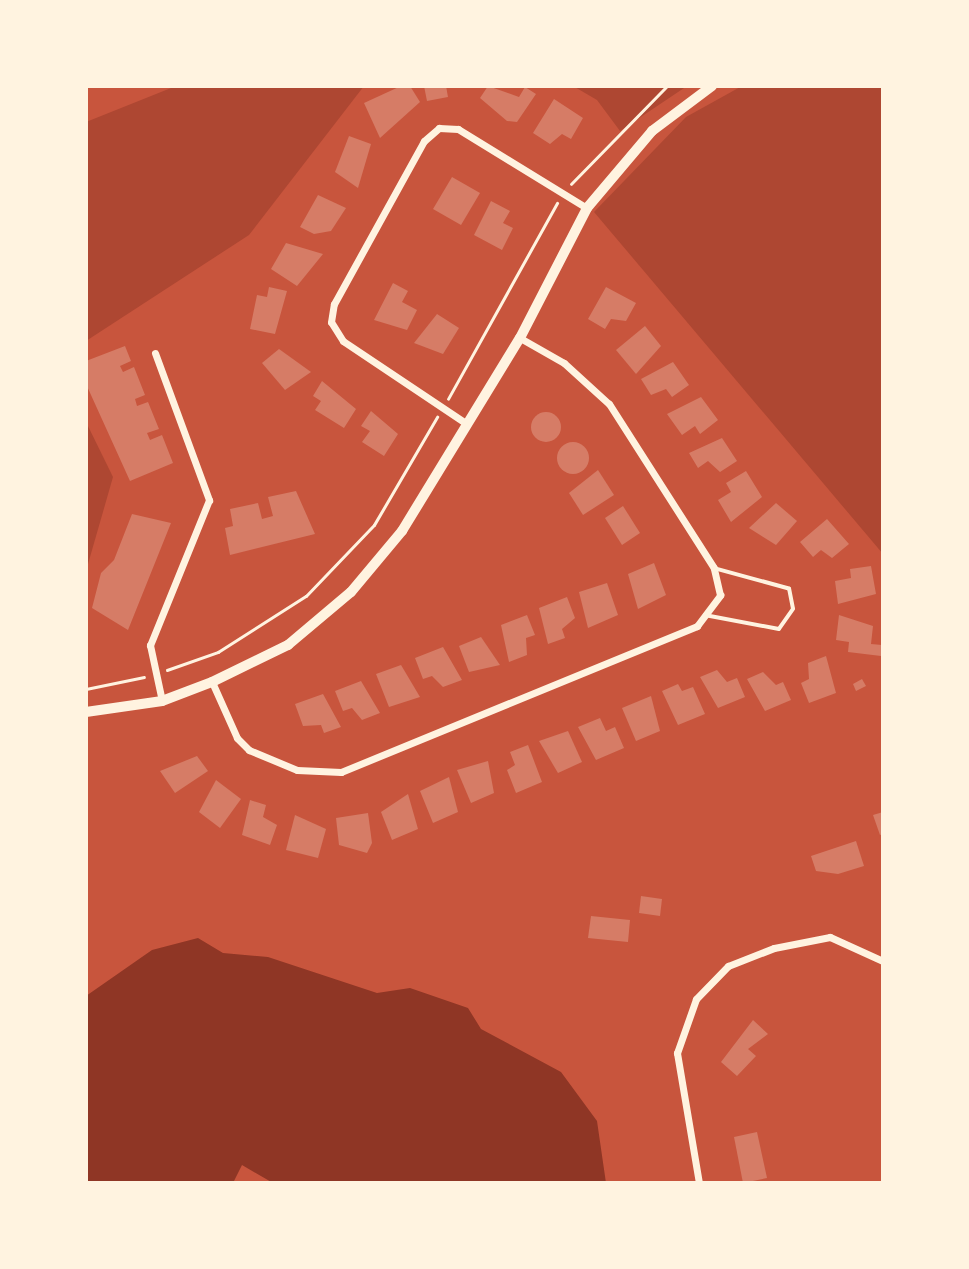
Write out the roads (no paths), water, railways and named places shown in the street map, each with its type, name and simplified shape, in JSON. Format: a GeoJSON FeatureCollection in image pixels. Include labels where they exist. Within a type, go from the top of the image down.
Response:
{"type":"FeatureCollection","features":[{"type":"Feature","properties":{"kind":"street"},"geometry":{"type":"LineString","coordinates":[[86,712],[162,701],[212,682],[288,645],[351,592],[402,531],[520,338],[587,208],[652,131],[712,86]]}},
{"type":"Feature","properties":{"kind":"street"},"geometry":{"type":"LineString","coordinates":[[467,424],[343,341],[331,322],[334,304],[424,141],[439,128],[458,129],[587,208]]}},
{"type":"Feature","properties":{"kind":"street"},"geometry":{"type":"LineString","coordinates":[[212,682],[237,738],[249,750],[297,770],[341,772],[697,626],[720,595],[714,568],[609,404],[564,363],[520,338]]}},
{"type":"Feature","properties":{"kind":"street"},"geometry":{"type":"LineString","coordinates":[[155,353],[209,500],[150,645],[162,701]]}},
{"type":"Feature","properties":{"kind":"street"},"geometry":{"type":"LineString","coordinates":[[699,1183],[677,1053],[696,999],[728,966],[774,948],[830,937],[883,961]]}},
{"type":"Feature","properties":{"kind":"lane"},"geometry":{"type":"LineString","coordinates":[[705,615],[779,629],[793,609],[789,589],[714,568]]}}]}
